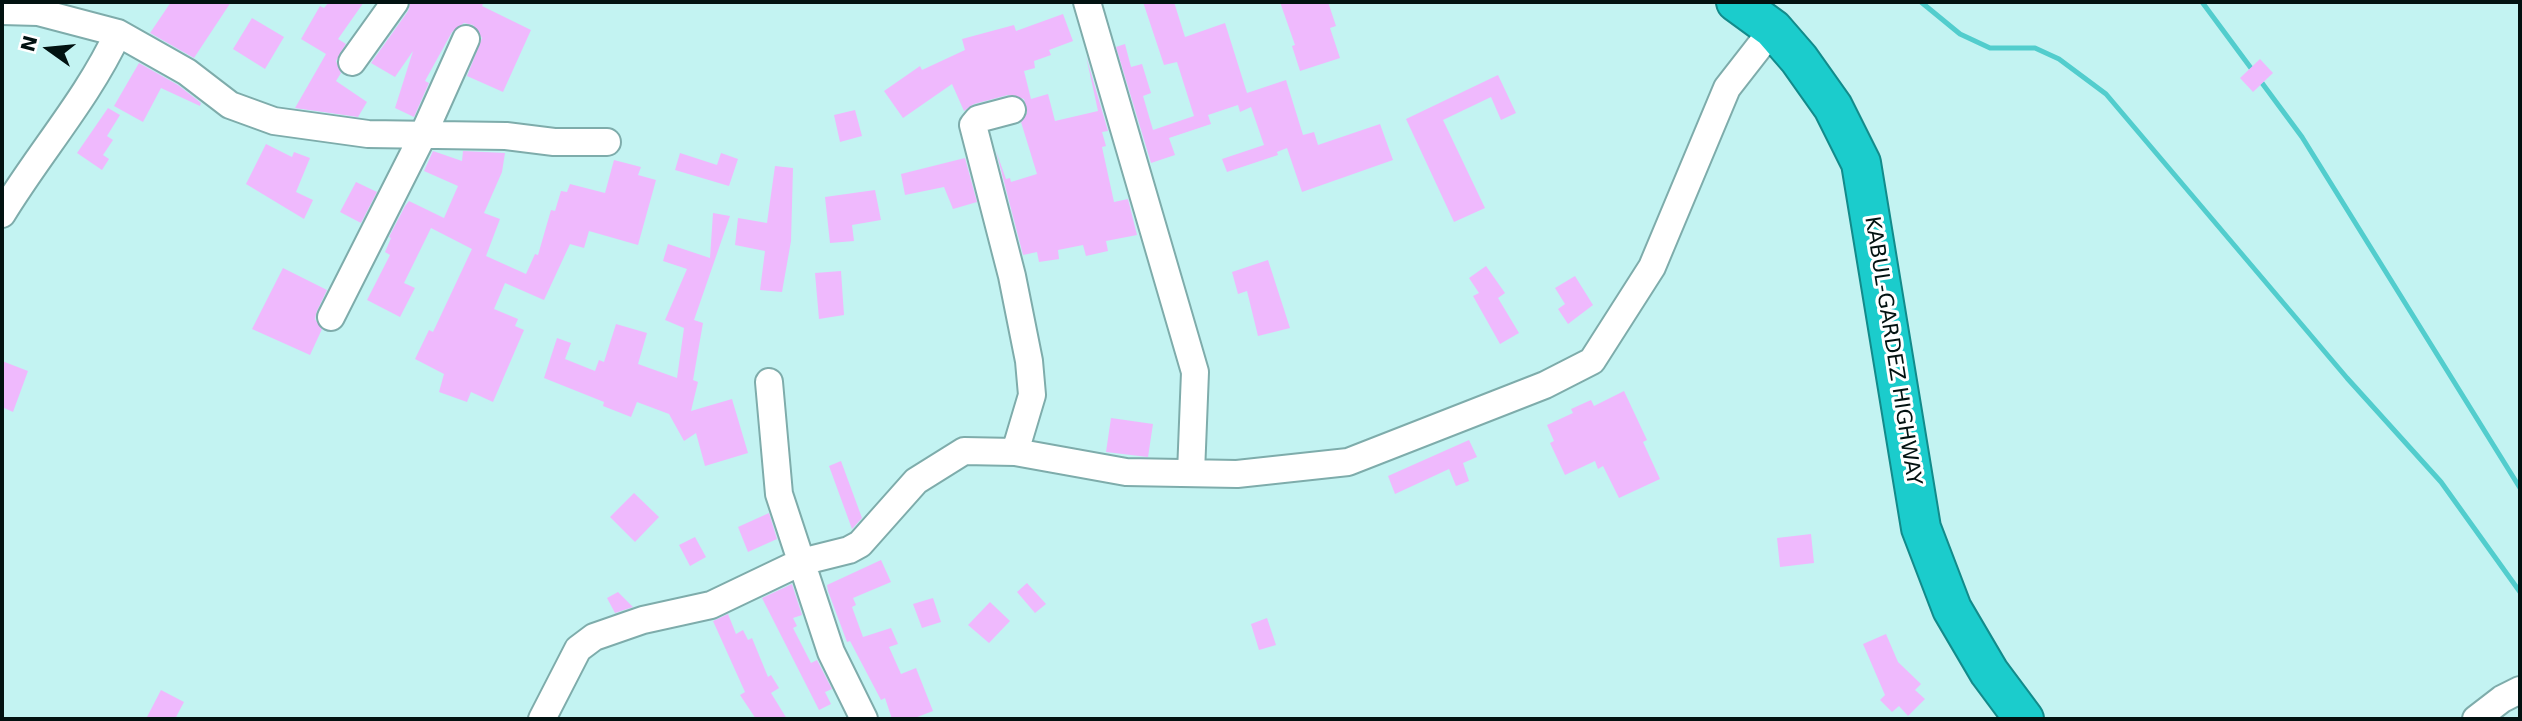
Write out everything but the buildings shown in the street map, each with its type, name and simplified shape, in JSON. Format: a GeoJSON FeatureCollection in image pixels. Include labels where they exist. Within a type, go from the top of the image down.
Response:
{"type":"FeatureCollection","features":[{"type":"Feature","properties":{"kind":"highway","name":"KABUL-GARDEZ HIGHWAY"},"geometry":{"type":"LineString","coordinates":[[1736,2],[1773,29],[1799,59],[1833,107],[1861,163],[1921,528],[1952,609],[1989,672],[2024,719]]}},
{"type":"Feature","properties":{"kind":"street"},"geometry":{"type":"LineString","coordinates":[[352,62],[395,2]]}},
{"type":"Feature","properties":{"kind":"street"},"geometry":{"type":"LineString","coordinates":[[1087,2],[1195,372],[1191,473]]}},
{"type":"Feature","properties":{"kind":"street"},"geometry":{"type":"LineString","coordinates":[[2,10],[38,12],[118,33],[187,72],[230,105],[252,115],[295,125],[368,134],[607,142]]}},
{"type":"Feature","properties":{"kind":"street"},"geometry":{"type":"LineString","coordinates":[[542,719],[578,649],[594,637],[643,620],[711,605],[801,562],[849,550],[860,544],[916,481],[964,451],[1015,452],[1126,472],[1237,474],[1348,462],[1545,385],[1591,360],[1652,267],[1727,88],[1773,29]]}},
{"type":"Feature","properties":{"kind":"street"},"geometry":{"type":"LineString","coordinates":[[2,214],[33,163],[102,69],[118,33]]}},
{"type":"Feature","properties":{"kind":"street"},"geometry":{"type":"LineString","coordinates":[[331,317],[423,135],[466,39]]}},
{"type":"Feature","properties":{"kind":"street"},"geometry":{"type":"LineString","coordinates":[[1012,110],[978,119],[973,125],[1012,276],[1029,361],[1032,395],[1015,452]]}},
{"type":"Feature","properties":{"kind":"street"},"geometry":{"type":"LineString","coordinates":[[769,382],[779,494],[831,652],[864,719]]}},
{"type":"Feature","properties":{"kind":"street"},"geometry":{"type":"LineString","coordinates":[[2476,719],[2502,699],[2520,690]]}},
{"type":"Feature","properties":{"kind":"waterway"},"geometry":{"type":"LineString","coordinates":[[1921,2],[1960,34],[1990,48],[2035,48],[2059,59],[2106,94],[2347,378],[2441,482],[2520,592]]}},
{"type":"Feature","properties":{"kind":"waterway"},"geometry":{"type":"LineString","coordinates":[[2202,2],[2302,137],[2520,488]]}}]}
